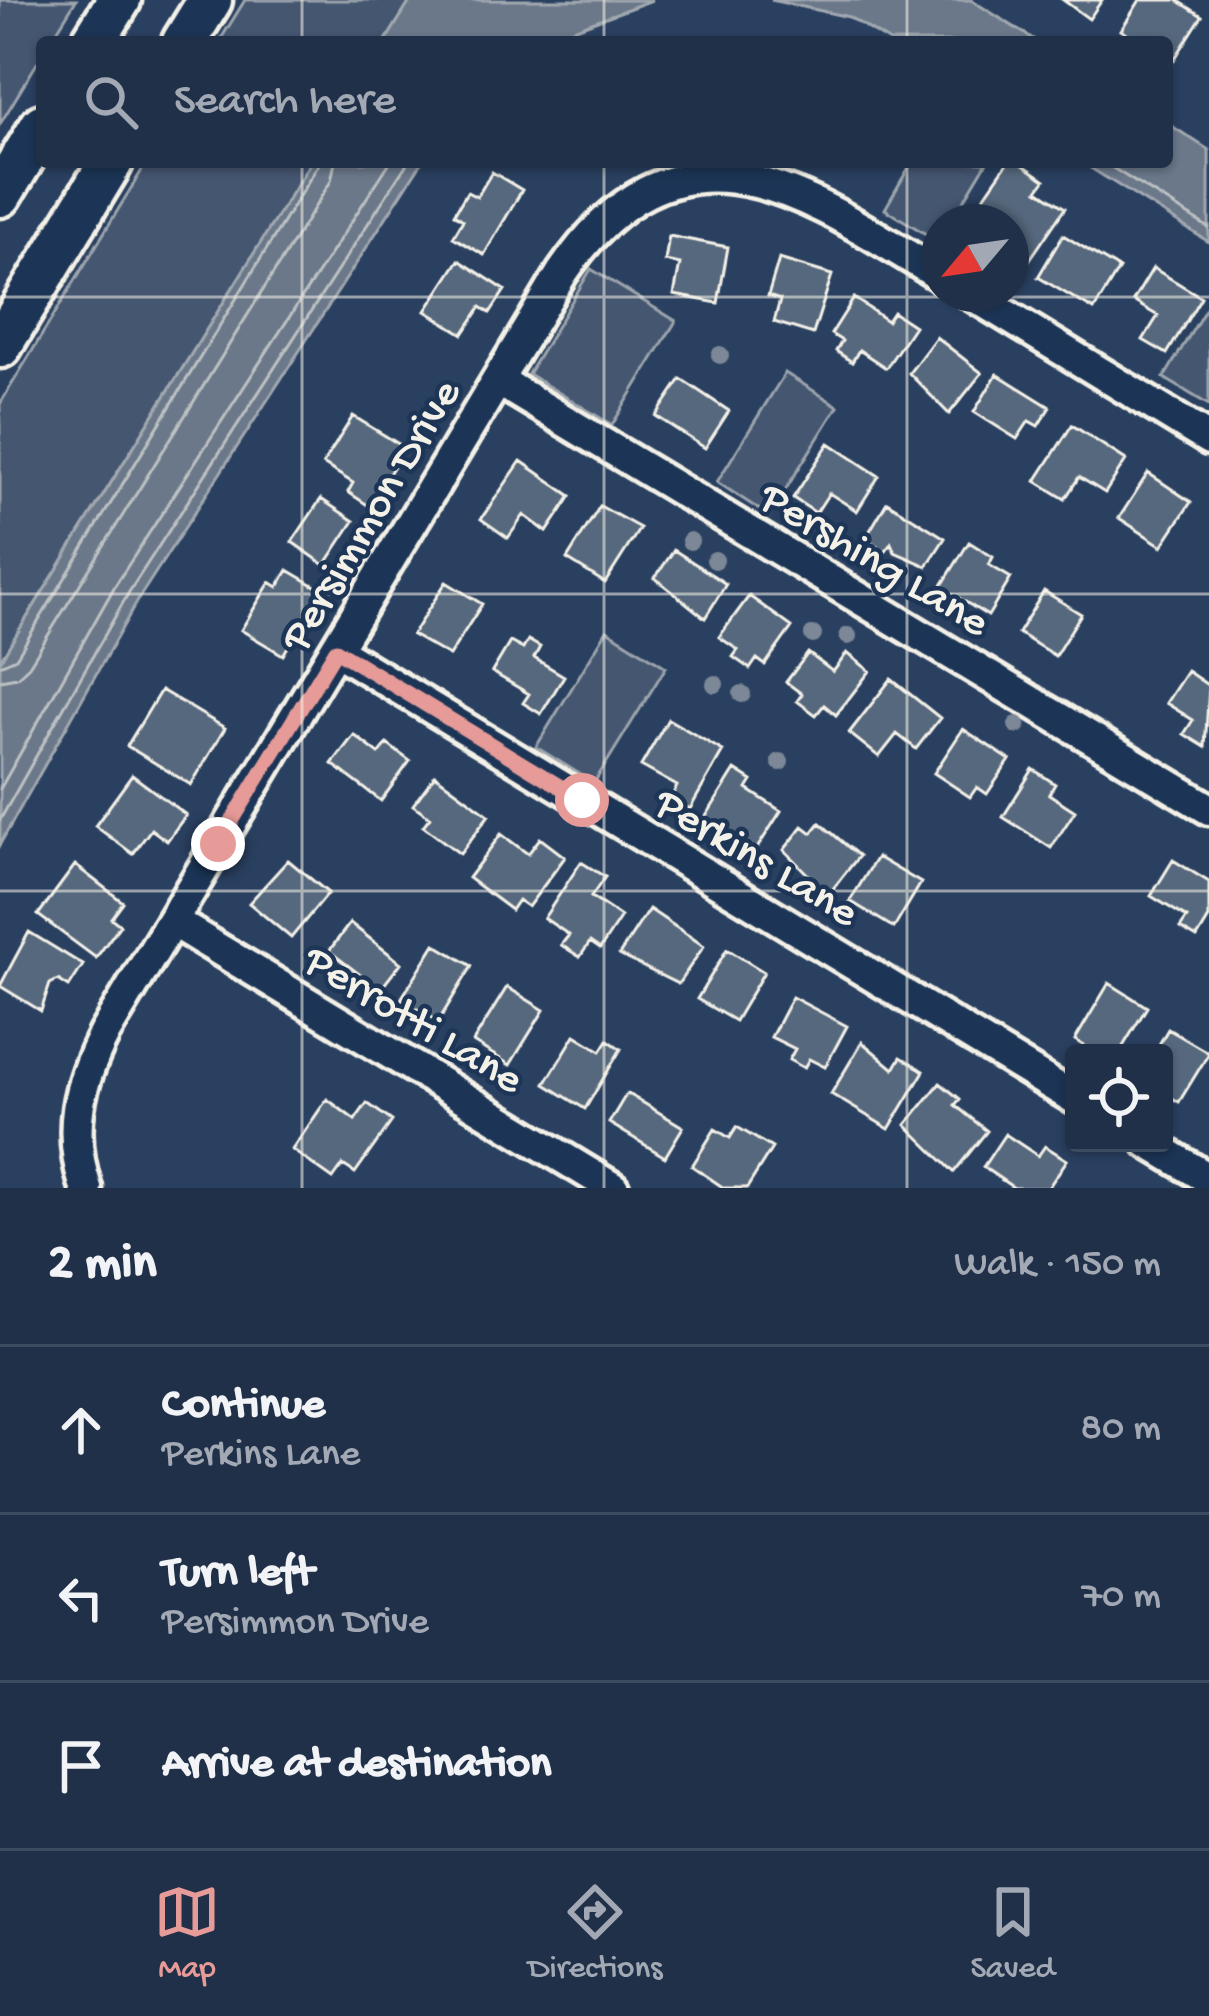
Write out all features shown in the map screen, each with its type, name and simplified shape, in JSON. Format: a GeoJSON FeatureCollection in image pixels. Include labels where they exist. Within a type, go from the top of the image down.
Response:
{"type":"FeatureCollection","features":[{"type":"Feature","properties":{"kind":"highway"},"geometry":{"type":"LineString","coordinates":[[97,36],[119,0]]}},
{"type":"Feature","properties":{"kind":"highway"},"geometry":{"type":"LineString","coordinates":[[188,36],[210,0]]}},
{"type":"Feature","properties":{"kind":"highway"},"geometry":{"type":"LineString","coordinates":[[0,195],[36,136]]}},
{"type":"Feature","properties":{"kind":"highway"},"geometry":{"type":"LineString","coordinates":[[0,346],[108,168]]}},
{"type":"Feature","properties":{"kind":"street","name":"Persimmon Drive"},"geometry":{"type":"LineString","coordinates":[[86,1188],[76,1137],[83,1080],[172,921],[590,237],[634,202],[675,184],[735,176],[779,185],[921,265]]}},
{"type":"Feature","properties":{"kind":"street"},"geometry":{"type":"LineString","coordinates":[[1001,312],[1209,439]]}},
{"type":"Feature","properties":{"kind":"street","name":"Pershing Lane"},"geometry":{"type":"LineString","coordinates":[[499,381],[1209,809]]}},
{"type":"Feature","properties":{"kind":"street","name":"Perkins Lane"},"geometry":{"type":"LineString","coordinates":[[336,650],[1065,1093]]}},
{"type":"Feature","properties":{"kind":"street","name":"Perrotti Lane"},"geometry":{"type":"LineString","coordinates":[[172,921],[613,1188]]}},
{"type":"Feature","properties":{"kind":"street"},"geometry":{"type":"LineString","coordinates":[[1164,1152],[1209,1179]]}},
{"type":"Feature","properties":{"kind":"shaded area"},"geometry":{"type":"Polygon","coordinates":[[[0,0],[76,0],[54,36],[36,36],[36,65],[0,124],[0,0]]]}},
{"type":"Feature","properties":{"kind":"shaded area"},"geometry":{"type":"Polygon","coordinates":[[[245,0],[411,0],[389,36],[223,36],[245,0]]]}},
{"type":"Feature","properties":{"kind":"shaded area"},"geometry":{"type":"Polygon","coordinates":[[[143,168],[307,168],[0,661],[0,404],[143,168]]]}},
{"type":"Feature","properties":{"kind":"shaded area"},"geometry":{"type":"Polygon","coordinates":[[[909,168],[983,168],[962,204],[921,204],[921,231],[885,209],[909,168]]]}},
{"type":"Feature","properties":{"kind":"shaded area"},"geometry":{"type":"Polygon","coordinates":[[[591,269],[676,321],[612,425],[528,374],[591,269]]]}},
{"type":"Feature","properties":{"kind":"shaded area"},"geometry":{"type":"Polygon","coordinates":[[[1209,303],[1209,405],[1164,378],[1209,303]]]}},
{"type":"Feature","properties":{"kind":"shaded area"},"geometry":{"type":"Polygon","coordinates":[[[785,373],[838,406],[769,516],[717,482],[785,373]]]}},
{"type":"Feature","properties":{"kind":"shaded area"},"geometry":{"type":"Polygon","coordinates":[[[607,630],[666,667],[594,783],[536,747],[607,630]]]}},
{"type":"Feature","properties":{"kind":"water"},"geometry":{"type":"Polygon","coordinates":[[[411,0],[652,0],[554,36],[389,36],[411,0]]]}},
{"type":"Feature","properties":{"kind":"water"},"geometry":{"type":"Polygon","coordinates":[[[771,0],[971,0],[1028,36],[880,36],[849,17],[771,0]]]}},
{"type":"Feature","properties":{"kind":"water"},"geometry":{"type":"Polygon","coordinates":[[[1173,127],[1209,150],[1209,242],[1091,168],[1173,168],[1173,127]]]}},
{"type":"Feature","properties":{"kind":"water"},"geometry":{"type":"Polygon","coordinates":[[[307,168],[418,168],[139,598],[0,844],[0,661],[307,168]]]}},
{"type":"Feature","properties":{"kind":"building"},"geometry":{"type":"Polygon","coordinates":[[[1063,0],[1102,0],[1089,19],[1063,0]]]}},
{"type":"Feature","properties":{"kind":"building"},"geometry":{"type":"Polygon","coordinates":[[[1140,0],[1177,0],[1202,16],[1173,61],[1173,36],[1130,36],[1121,30],[1140,0]]]}},
{"type":"Feature","properties":{"kind":"building"},"geometry":{"type":"Polygon","coordinates":[[[1004,168],[1028,168],[1045,180],[1038,190],[1065,208],[1029,261],[1029,204],[979,204],[1004,168]]]}},
{"type":"Feature","properties":{"kind":"building"},"geometry":{"type":"Polygon","coordinates":[[[492,172],[522,190],[484,255],[453,237],[463,220],[454,214],[467,192],[477,197],[492,172]]]}},
{"type":"Feature","properties":{"kind":"building"},"geometry":{"type":"Polygon","coordinates":[[[1063,235],[1119,269],[1094,310],[1038,277],[1063,235]]]}},
{"type":"Feature","properties":{"kind":"building"},"geometry":{"type":"Polygon","coordinates":[[[669,236],[728,247],[718,303],[674,295],[680,264],[665,261],[669,236]]]}},
{"type":"Feature","properties":{"kind":"building"},"geometry":{"type":"Polygon","coordinates":[[[779,259],[832,275],[813,334],[774,322],[780,300],[768,296],[779,259]]]}},
{"type":"Feature","properties":{"kind":"building"},"geometry":{"type":"Polygon","coordinates":[[[459,260],[505,290],[490,313],[481,307],[463,334],[426,311],[459,260]]]}},
{"type":"Feature","properties":{"kind":"building"},"geometry":{"type":"Polygon","coordinates":[[[1153,268],[1201,297],[1167,354],[1143,340],[1158,316],[1133,301],[1153,268]]]}},
{"type":"Feature","properties":{"kind":"building"},"geometry":{"type":"Polygon","coordinates":[[[854,298],[887,321],[893,312],[914,326],[886,368],[859,350],[852,362],[836,351],[842,341],[831,334],[854,298]]]}},
{"type":"Feature","properties":{"kind":"building"},"geometry":{"type":"Polygon","coordinates":[[[936,337],[982,373],[949,414],[909,373],[936,337]]]}},
{"type":"Feature","properties":{"kind":"building"},"geometry":{"type":"Polygon","coordinates":[[[997,374],[1050,407],[1038,426],[1029,421],[1017,439],[974,412],[997,374]]]}},
{"type":"Feature","properties":{"kind":"building"},"geometry":{"type":"Polygon","coordinates":[[[681,379],[729,411],[705,448],[656,416],[681,379]]]}},
{"type":"Feature","properties":{"kind":"building"},"geometry":{"type":"Polygon","coordinates":[[[353,416],[405,448],[369,506],[348,492],[353,483],[323,464],[353,416]]]}},
{"type":"Feature","properties":{"kind":"building"},"geometry":{"type":"Polygon","coordinates":[[[1072,425],[1126,460],[1105,493],[1079,477],[1065,499],[1036,481],[1072,425]]]}},
{"type":"Feature","properties":{"kind":"building"},"geometry":{"type":"Polygon","coordinates":[[[829,443],[879,476],[857,511],[829,493],[816,513],[793,498],[829,443]]]}},
{"type":"Feature","properties":{"kind":"building"},"geometry":{"type":"Polygon","coordinates":[[[521,461],[571,496],[547,532],[524,515],[508,538],[481,519],[521,461]]]}},
{"type":"Feature","properties":{"kind":"building"},"geometry":{"type":"Polygon","coordinates":[[[1148,473],[1191,502],[1162,546],[1119,518],[1148,473]]]}},
{"type":"Feature","properties":{"kind":"building"},"geometry":{"type":"Polygon","coordinates":[[[321,499],[354,521],[325,565],[292,542],[321,499]]]}},
{"type":"Feature","properties":{"kind":"building"},"geometry":{"type":"Polygon","coordinates":[[[887,502],[945,538],[927,566],[895,552],[891,543],[885,552],[865,539],[887,502]]]}},
{"type":"Feature","properties":{"kind":"building"},"geometry":{"type":"Polygon","coordinates":[[[600,506],[640,528],[605,583],[567,559],[600,506]]]}},
{"type":"Feature","properties":{"kind":"building"},"geometry":{"type":"Polygon","coordinates":[[[969,542],[993,557],[989,565],[1011,578],[988,616],[941,587],[969,542]]]}},
{"type":"Feature","properties":{"kind":"building"},"geometry":{"type":"Polygon","coordinates":[[[674,550],[726,584],[705,618],[655,578],[674,550]]]}},
{"type":"Feature","properties":{"kind":"building"},"geometry":{"type":"Polygon","coordinates":[[[288,570],[322,590],[283,655],[241,630],[270,582],[278,587],[288,570]]]}},
{"type":"Feature","properties":{"kind":"building"},"geometry":{"type":"Polygon","coordinates":[[[446,582],[482,604],[449,656],[412,635],[446,582]]]}},
{"type":"Feature","properties":{"kind":"building"},"geometry":{"type":"Polygon","coordinates":[[[1044,591],[1081,614],[1055,656],[1018,633],[1044,591]]]}},
{"type":"Feature","properties":{"kind":"building"},"geometry":{"type":"Polygon","coordinates":[[[749,596],[792,627],[765,665],[757,659],[750,669],[733,657],[738,650],[719,637],[749,596]]]}},
{"type":"Feature","properties":{"kind":"building"},"geometry":{"type":"Polygon","coordinates":[[[528,640],[540,647],[534,658],[564,676],[541,714],[523,703],[529,694],[492,672],[510,642],[523,649],[528,640]]]}},
{"type":"Feature","properties":{"kind":"building"},"geometry":{"type":"Polygon","coordinates":[[[808,653],[833,672],[847,653],[870,671],[836,715],[824,705],[816,715],[797,701],[802,694],[786,682],[808,653]]]}},
{"type":"Feature","properties":{"kind":"building"},"geometry":{"type":"Polygon","coordinates":[[[1187,671],[1209,686],[1205,747],[1184,734],[1193,720],[1166,703],[1187,671]]]}},
{"type":"Feature","properties":{"kind":"building"},"geometry":{"type":"Polygon","coordinates":[[[891,679],[940,718],[916,749],[897,734],[879,757],[849,733],[891,679]]]}},
{"type":"Feature","properties":{"kind":"building"},"geometry":{"type":"Polygon","coordinates":[[[161,690],[225,728],[191,785],[127,746],[161,690]]]}},
{"type":"Feature","properties":{"kind":"building"},"geometry":{"type":"Polygon","coordinates":[[[668,719],[723,751],[690,809],[671,798],[677,786],[641,766],[668,719]]]}},
{"type":"Feature","properties":{"kind":"building"},"geometry":{"type":"Polygon","coordinates":[[[963,729],[1010,760],[987,794],[977,787],[970,797],[934,773],[963,729]]]}},
{"type":"Feature","properties":{"kind":"building"},"geometry":{"type":"Polygon","coordinates":[[[354,735],[379,754],[387,744],[410,761],[381,801],[332,764],[354,735]]]}},
{"type":"Feature","properties":{"kind":"building"},"geometry":{"type":"Polygon","coordinates":[[[1033,769],[1055,784],[1049,794],[1075,811],[1051,848],[1003,817],[1033,769]]]}},
{"type":"Feature","properties":{"kind":"building"},"geometry":{"type":"Polygon","coordinates":[[[735,770],[752,781],[747,789],[781,811],[756,850],[705,818],[735,770]]]}},
{"type":"Feature","properties":{"kind":"building"},"geometry":{"type":"Polygon","coordinates":[[[132,775],[186,815],[167,841],[151,829],[133,854],[95,826],[132,775]]]}},
{"type":"Feature","properties":{"kind":"building"},"geometry":{"type":"Polygon","coordinates":[[[435,775],[489,815],[460,854],[423,826],[430,817],[413,805],[435,775]]]}},
{"type":"Feature","properties":{"kind":"building"},"geometry":{"type":"Polygon","coordinates":[[[820,823],[859,856],[828,895],[784,850],[803,826],[812,833],[820,823]]]}},
{"type":"Feature","properties":{"kind":"building"},"geometry":{"type":"Polygon","coordinates":[[[501,834],[528,854],[540,838],[565,857],[528,907],[518,900],[511,910],[468,878],[501,834]]]}},
{"type":"Feature","properties":{"kind":"building"},"geometry":{"type":"Polygon","coordinates":[[[877,857],[921,883],[894,928],[850,901],[877,857]]]}},
{"type":"Feature","properties":{"kind":"building"},"geometry":{"type":"Polygon","coordinates":[[[288,860],[328,893],[291,938],[249,903],[288,860]]]}},
{"type":"Feature","properties":{"kind":"building"},"geometry":{"type":"Polygon","coordinates":[[[1173,860],[1209,882],[1209,918],[1197,938],[1180,928],[1187,918],[1151,896],[1173,860]]]}},
{"type":"Feature","properties":{"kind":"building"},"geometry":{"type":"Polygon","coordinates":[[[581,862],[605,877],[591,897],[621,917],[600,949],[590,942],[580,957],[561,945],[569,935],[544,918],[581,862]]]}},
{"type":"Feature","properties":{"kind":"building"},"geometry":{"type":"Polygon","coordinates":[[[75,865],[123,902],[111,918],[120,925],[96,958],[38,915],[75,865]]]}},
{"type":"Feature","properties":{"kind":"building"},"geometry":{"type":"Polygon","coordinates":[[[649,909],[704,946],[678,984],[619,955],[649,909]]]}},
{"type":"Feature","properties":{"kind":"building"},"geometry":{"type":"Polygon","coordinates":[[[350,923],[401,963],[380,990],[329,951],[350,923]]]}},
{"type":"Feature","properties":{"kind":"building"},"geometry":{"type":"Polygon","coordinates":[[[29,932],[83,965],[69,987],[58,980],[50,984],[41,1011],[0,986],[29,932]]]}},
{"type":"Feature","properties":{"kind":"building"},"geometry":{"type":"Polygon","coordinates":[[[435,944],[472,966],[438,1022],[401,999],[435,944]]]}},
{"type":"Feature","properties":{"kind":"building"},"geometry":{"type":"Polygon","coordinates":[[[727,949],[764,972],[735,1021],[697,999],[727,949]]]}},
{"type":"Feature","properties":{"kind":"building"},"geometry":{"type":"Polygon","coordinates":[[[1109,983],[1147,1007],[1124,1044],[1075,1040],[1109,983]]]}},
{"type":"Feature","properties":{"kind":"building"},"geometry":{"type":"Polygon","coordinates":[[[507,987],[544,1010],[510,1065],[473,1042],[507,987]]]}},
{"type":"Feature","properties":{"kind":"building"},"geometry":{"type":"Polygon","coordinates":[[[792,997],[847,1026],[825,1067],[809,1059],[804,1068],[789,1060],[795,1049],[771,1037],[792,997]]]}},
{"type":"Feature","properties":{"kind":"building"},"geometry":{"type":"Polygon","coordinates":[[[1168,1029],[1209,1053],[1179,1102],[1173,1098],[1173,1044],[1159,1044],[1168,1029]]]}},
{"type":"Feature","properties":{"kind":"building"},"geometry":{"type":"Polygon","coordinates":[[[575,1035],[601,1051],[608,1040],[621,1049],[585,1109],[545,1084],[575,1035]]]}},
{"type":"Feature","properties":{"kind":"building"},"geometry":{"type":"Polygon","coordinates":[[[862,1042],[894,1069],[901,1057],[924,1071],[889,1129],[831,1094],[862,1042]]]}},
{"type":"Feature","properties":{"kind":"building"},"geometry":{"type":"Polygon","coordinates":[[[940,1083],[960,1099],[955,1105],[987,1131],[954,1172],[906,1125],[940,1083]]]}},
{"type":"Feature","properties":{"kind":"building"},"geometry":{"type":"Polygon","coordinates":[[[627,1093],[683,1127],[665,1157],[609,1123],[627,1093]]]}},
{"type":"Feature","properties":{"kind":"building"},"geometry":{"type":"Polygon","coordinates":[[[327,1099],[355,1120],[367,1103],[392,1121],[355,1173],[343,1165],[333,1179],[292,1150],[327,1099]]]}},
{"type":"Feature","properties":{"kind":"building"},"geometry":{"type":"Polygon","coordinates":[[[737,1127],[772,1148],[747,1188],[724,1188],[692,1166],[715,1129],[730,1138],[737,1127]]]}},
{"type":"Feature","properties":{"kind":"building"},"geometry":{"type":"Polygon","coordinates":[[[1005,1134],[1038,1156],[1045,1146],[1067,1160],[1048,1188],[1014,1188],[983,1167],[1005,1134]]]}},
{"type":"Feature","properties":{"kind":"route"},"geometry":{"type":"LineString","coordinates":[[218,844],[336,650],[582,800]]}}]}
